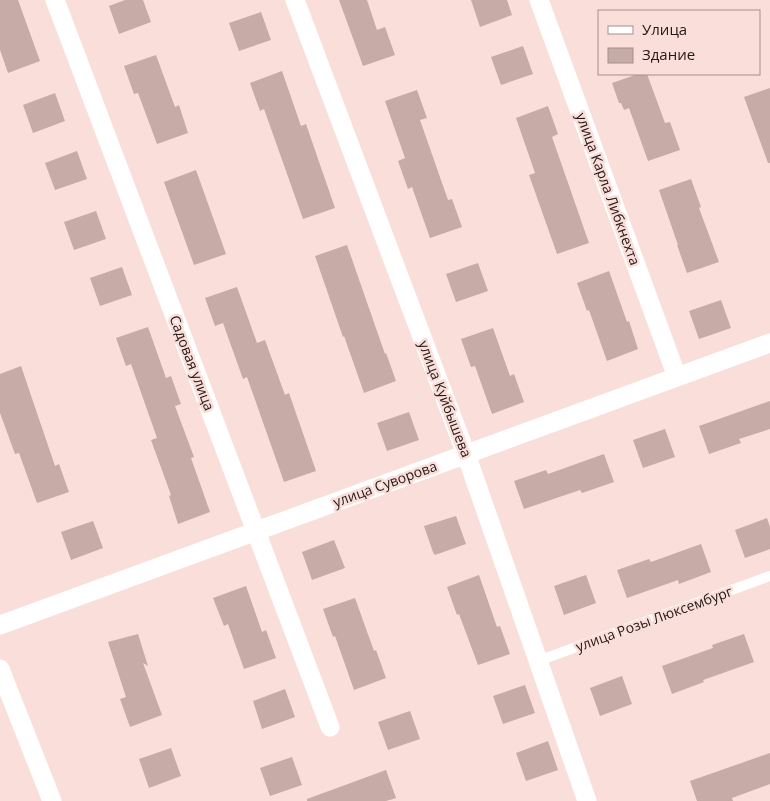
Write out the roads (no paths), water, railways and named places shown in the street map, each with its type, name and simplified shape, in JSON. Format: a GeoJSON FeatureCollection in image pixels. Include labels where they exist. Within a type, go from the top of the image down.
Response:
{"type":"FeatureCollection","features":[{"type":"Feature","properties":{"kind":"street","name":"Садовая улица"},"geometry":{"type":"LineString","coordinates":[[55,0],[330,727]]}},
{"type":"Feature","properties":{"kind":"street","name":"улица Куйбышева"},"geometry":{"type":"LineString","coordinates":[[295,0],[466,454],[587,801]]}},
{"type":"Feature","properties":{"kind":"street","name":"улица Карла Либкнехта"},"geometry":{"type":"LineString","coordinates":[[539,0],[677,377]]}},
{"type":"Feature","properties":{"kind":"street","name":"улица Суворова"},"geometry":{"type":"LineString","coordinates":[[0,625],[770,343]]}},
{"type":"Feature","properties":{"kind":"street"},"geometry":{"type":"LineString","coordinates":[[0,669],[52,801]]}},
{"type":"Feature","properties":{"kind":"lane","name":"улица Розы Люксембург"},"geometry":{"type":"LineString","coordinates":[[538,661],[770,576]]}}]}
